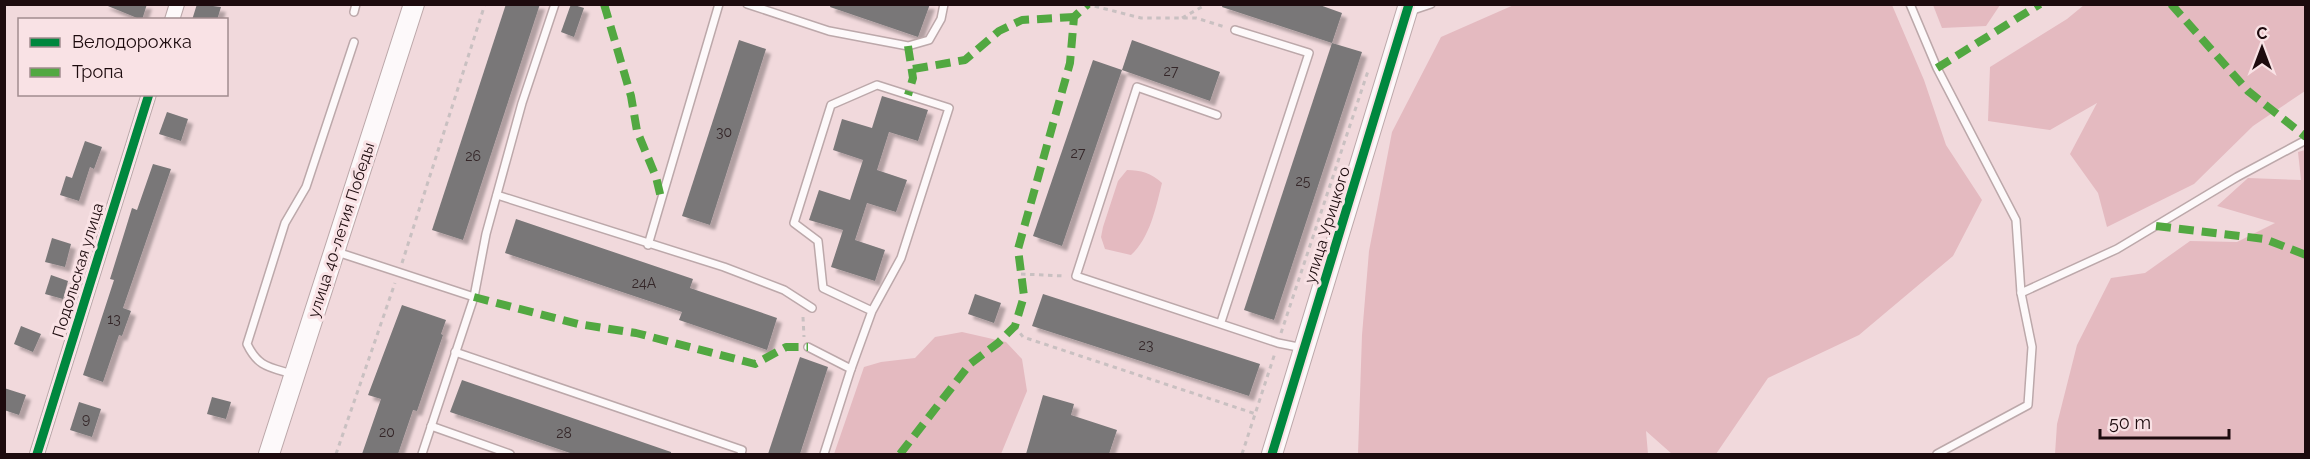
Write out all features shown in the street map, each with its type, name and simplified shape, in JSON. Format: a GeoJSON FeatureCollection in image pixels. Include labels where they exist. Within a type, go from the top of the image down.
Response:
{"type":"FeatureCollection","features":[{"type":"Feature","properties":{"kind":"main road","name":"улица 40-летия Победы"},"geometry":{"type":"LineString","coordinates":[[269,454],[414,4]]}},
{"type":"Feature","properties":{"kind":"main road","name":"улица Урицкого"},"geometry":{"type":"LineString","coordinates":[[1272,454],[1406,7]]}},
{"type":"Feature","properties":{"kind":"street","name":"Подольская улица"},"geometry":{"type":"LineString","coordinates":[[37,454],[148,96]]}},
{"type":"Feature","properties":{"kind":"lane"},"geometry":{"type":"LineString","coordinates":[[422,454],[474,297],[497,195],[522,103],[555,4]]}},
{"type":"Feature","properties":{"kind":"lane"},"geometry":{"type":"LineString","coordinates":[[648,245],[719,4]]}},
{"type":"Feature","properties":{"kind":"lane"},"geometry":{"type":"LineString","coordinates":[[747,4],[829,31],[908,46],[929,40],[941,19],[944,4]]}},
{"type":"Feature","properties":{"kind":"lane"},"geometry":{"type":"LineString","coordinates":[[1406,7],[1431,4]]}},
{"type":"Feature","properties":{"kind":"lane"},"geometry":{"type":"LineString","coordinates":[[1910,4],[1937,68],[2016,220],[2021,293],[2032,347],[2028,405],[1937,454]]}},
{"type":"Feature","properties":{"kind":"lane"},"geometry":{"type":"LineString","coordinates":[[1221,322],[1309,53],[1234,30]]}},
{"type":"Feature","properties":{"kind":"lane"},"geometry":{"type":"LineString","coordinates":[[294,375],[266,367],[254,359],[247,344],[285,223],[306,187],[354,42]]}},
{"type":"Feature","properties":{"kind":"lane"},"geometry":{"type":"LineString","coordinates":[[824,454],[872,311],[901,258],[949,108],[878,85],[831,105],[794,223],[818,241],[823,288],[872,311]]}},
{"type":"Feature","properties":{"kind":"lane"},"geometry":{"type":"LineString","coordinates":[[1217,115],[1137,87],[1076,276],[1221,322],[1278,343],[1305,349]]}},
{"type":"Feature","properties":{"kind":"lane"},"geometry":{"type":"LineString","coordinates":[[2021,293],[2117,249],[2237,177],[2306,140]]}},
{"type":"Feature","properties":{"kind":"lane"},"geometry":{"type":"LineString","coordinates":[[497,195],[648,245],[724,267],[784,290],[812,308]]}},
{"type":"Feature","properties":{"kind":"lane"},"geometry":{"type":"LineString","coordinates":[[335,252],[474,297]]}},
{"type":"Feature","properties":{"kind":"lane"},"geometry":{"type":"LineString","coordinates":[[808,347],[852,369]]}},
{"type":"Feature","properties":{"kind":"lane"},"geometry":{"type":"LineString","coordinates":[[455,352],[742,450],[741,454]]}},
{"type":"Feature","properties":{"kind":"lane"},"geometry":{"type":"LineString","coordinates":[[431,426],[510,454]]}},
{"type":"Feature","properties":{"kind":"path"},"geometry":{"type":"LineString","coordinates":[[336,454],[399,272],[485,4]]}},
{"type":"Feature","properties":{"kind":"path"},"geometry":{"type":"LineString","coordinates":[[1086,4],[1141,18],[1196,18],[1234,30]]}},
{"type":"Feature","properties":{"kind":"path"},"geometry":{"type":"LineString","coordinates":[[1182,18],[1207,4]]}},
{"type":"Feature","properties":{"kind":"path"},"geometry":{"type":"LineString","coordinates":[[1242,454],[1371,61]]}},
{"type":"Feature","properties":{"kind":"path"},"geometry":{"type":"LineString","coordinates":[[1021,274],[1076,276]]}},
{"type":"Feature","properties":{"kind":"path"},"geometry":{"type":"LineString","coordinates":[[805,303],[802,332],[808,347]]}},
{"type":"Feature","properties":{"kind":"path"},"geometry":{"type":"LineString","coordinates":[[1015,326],[1023,337],[1256,414]]}},
{"type":"Feature","properties":{"kind":"shaded area"},"geometry":{"type":"Polygon","coordinates":[[[1516,4],[1892,5],[1924,80],[1946,145],[1982,200],[1953,256],[1859,335],[1768,378],[1716,454],[1672,454],[1646,431],[1648,454],[1358,454],[1362,335],[1369,251],[1392,132],[1441,37],[1516,4]]]}},
{"type":"Feature","properties":{"kind":"shaded area"},"geometry":{"type":"Polygon","coordinates":[[[1933,5],[2000,5],[1986,26],[1942,28],[1933,5]]]}},
{"type":"Feature","properties":{"kind":"shaded area"},"geometry":{"type":"Polygon","coordinates":[[[2084,5],[2302,5],[2306,7],[2305,91],[2253,126],[2194,184],[2107,227],[2098,193],[2070,154],[2097,103],[2050,130],[1988,121],[1990,67],[2067,19],[2084,5]]]}},
{"type":"Feature","properties":{"kind":"shaded area"},"geometry":{"type":"Polygon","coordinates":[[[2305,150],[2305,454],[2055,454],[2057,424],[2077,345],[2111,278],[2145,273],[2190,241],[2237,242],[2275,223],[2217,206],[2248,178],[2301,180],[2298,152],[2305,150]]]}},
{"type":"Feature","properties":{"kind":"shaded area"},"geometry":{"type":"Polygon","coordinates":[[[1127,170],[1146,173],[1162,183],[1148,231],[1131,255],[1105,249],[1101,237],[1118,181],[1127,170]]]}},
{"type":"Feature","properties":{"kind":"shaded area"},"geometry":{"type":"Polygon","coordinates":[[[962,332],[1006,342],[1022,359],[1027,391],[1001,454],[834,454],[864,367],[881,362],[915,358],[935,337],[962,332]]]}},
{"type":"Feature","properties":{"kind":"building"},"geometry":{"type":"Polygon","coordinates":[[[103,4],[147,4],[143,18],[137,18],[103,4]]]}},
{"type":"Feature","properties":{"kind":"building"},"geometry":{"type":"Polygon","coordinates":[[[197,4],[221,7],[218,18],[193,18],[197,4]]]}},
{"type":"Feature","properties":{"kind":"building"},"geometry":{"type":"Polygon","coordinates":[[[506,4],[540,4],[463,240],[432,230],[506,4]]]}},
{"type":"Feature","properties":{"kind":"building"},"geometry":{"type":"Polygon","coordinates":[[[571,4],[584,8],[574,37],[561,32],[571,4]]]}},
{"type":"Feature","properties":{"kind":"building"},"geometry":{"type":"Polygon","coordinates":[[[831,4],[930,4],[918,37],[830,7],[831,4]]]}},
{"type":"Feature","properties":{"kind":"building"},"geometry":{"type":"Polygon","coordinates":[[[1223,4],[1317,4],[1342,13],[1332,43],[1222,7],[1223,4]]]}},
{"type":"Feature","properties":{"kind":"building"},"geometry":{"type":"Polygon","coordinates":[[[739,40],[766,49],[710,225],[682,216],[739,40]]]}},
{"type":"Feature","properties":{"kind":"building"},"geometry":{"type":"Polygon","coordinates":[[[1132,40],[1220,72],[1210,101],[1122,70],[1132,40]]]}},
{"type":"Feature","properties":{"kind":"building"},"geometry":{"type":"Polygon","coordinates":[[[1332,43],[1362,52],[1274,320],[1244,310],[1332,43]]]}},
{"type":"Feature","properties":{"kind":"building"},"geometry":{"type":"Polygon","coordinates":[[[1093,60],[1122,70],[1062,246],[1033,236],[1093,60]]]}},
{"type":"Feature","properties":{"kind":"building"},"geometry":{"type":"Polygon","coordinates":[[[882,96],[928,110],[918,141],[889,132],[877,170],[907,180],[896,212],[867,203],[855,240],[885,250],[875,281],[831,267],[843,230],[809,220],[819,190],[850,200],[863,160],[833,150],[842,119],[872,128],[882,96]]]}},
{"type":"Feature","properties":{"kind":"building"},"geometry":{"type":"Polygon","coordinates":[[[167,112],[188,119],[181,141],[159,134],[167,112]]]}},
{"type":"Feature","properties":{"kind":"building"},"geometry":{"type":"Polygon","coordinates":[[[85,141],[102,147],[94,169],[90,167],[79,201],[60,195],[66,176],[72,178],[85,141]]]}},
{"type":"Feature","properties":{"kind":"building"},"geometry":{"type":"Polygon","coordinates":[[[153,164],[171,169],[123,308],[131,311],[122,336],[119,335],[103,382],[83,375],[114,280],[110,279],[132,208],[137,210],[153,164]]]}},
{"type":"Feature","properties":{"kind":"building"},"geometry":{"type":"Polygon","coordinates":[[[516,219],[693,279],[690,288],[777,318],[767,350],[679,320],[682,312],[505,253],[516,219]]]}},
{"type":"Feature","properties":{"kind":"building"},"geometry":{"type":"Polygon","coordinates":[[[52,238],[71,244],[65,267],[45,262],[52,238]]]}},
{"type":"Feature","properties":{"kind":"building"},"geometry":{"type":"Polygon","coordinates":[[[51,275],[68,281],[63,299],[45,294],[51,275]]]}},
{"type":"Feature","properties":{"kind":"building"},"geometry":{"type":"Polygon","coordinates":[[[975,294],[1001,303],[994,323],[968,314],[975,294]]]}},
{"type":"Feature","properties":{"kind":"building"},"geometry":{"type":"Polygon","coordinates":[[[1043,294],[1260,364],[1249,396],[1032,326],[1043,294]]]}},
{"type":"Feature","properties":{"kind":"building"},"geometry":{"type":"Polygon","coordinates":[[[402,305],[446,320],[441,334],[443,335],[417,411],[413,410],[398,454],[362,454],[381,399],[368,395],[402,305]]]}},
{"type":"Feature","properties":{"kind":"building"},"geometry":{"type":"Polygon","coordinates":[[[21,326],[41,334],[33,352],[14,344],[21,326]]]}},
{"type":"Feature","properties":{"kind":"building"},"geometry":{"type":"Polygon","coordinates":[[[800,357],[828,367],[800,454],[768,454],[800,357]]]}},
{"type":"Feature","properties":{"kind":"building"},"geometry":{"type":"Polygon","coordinates":[[[462,380],[671,452],[671,454],[573,454],[450,412],[462,380]]]}},
{"type":"Feature","properties":{"kind":"building"},"geometry":{"type":"Polygon","coordinates":[[[4,388],[26,395],[19,415],[4,410],[4,388]]]}},
{"type":"Feature","properties":{"kind":"building"},"geometry":{"type":"Polygon","coordinates":[[[1043,395],[1074,404],[1071,415],[1117,430],[1109,454],[1026,454],[1043,395]]]}},
{"type":"Feature","properties":{"kind":"building"},"geometry":{"type":"Polygon","coordinates":[[[212,397],[231,402],[226,419],[207,414],[212,397]]]}},
{"type":"Feature","properties":{"kind":"building"},"geometry":{"type":"Polygon","coordinates":[[[79,402],[101,409],[92,437],[70,430],[79,402]]]}},
{"type":"Feature","properties":{"kind":"marked path"},"geometry":{"type":"LineString","coordinates":[[604,4],[631,96],[637,131],[656,177],[662,202]]}},
{"type":"Feature","properties":{"kind":"marked path"},"geometry":{"type":"LineString","coordinates":[[900,454],[970,364],[998,343],[1015,326],[1024,296],[1018,249],[1070,63],[1074,17],[1088,4]]}},
{"type":"Feature","properties":{"kind":"marked path"},"geometry":{"type":"LineString","coordinates":[[1937,68],[2040,4]]}},
{"type":"Feature","properties":{"kind":"marked path"},"geometry":{"type":"LineString","coordinates":[[2171,4],[2248,91],[2306,137]]}},
{"type":"Feature","properties":{"kind":"marked path"},"geometry":{"type":"LineString","coordinates":[[913,69],[965,60],[999,31],[1022,20],[1074,17]]}},
{"type":"Feature","properties":{"kind":"marked path"},"geometry":{"type":"LineString","coordinates":[[908,46],[913,78],[908,95]]}},
{"type":"Feature","properties":{"kind":"marked path"},"geometry":{"type":"LineString","coordinates":[[2156,226],[2265,239],[2306,255]]}},
{"type":"Feature","properties":{"kind":"marked path"},"geometry":{"type":"LineString","coordinates":[[474,297],[578,324],[636,333],[755,364],[786,347],[808,347]]}},
{"type":"Feature","properties":{"kind":"cycle path"},"geometry":{"type":"LineString","coordinates":[[1272,454],[1409,4]]}},
{"type":"Feature","properties":{"kind":"cycle path"},"geometry":{"type":"LineString","coordinates":[[37,454],[148,96]]}}]}
